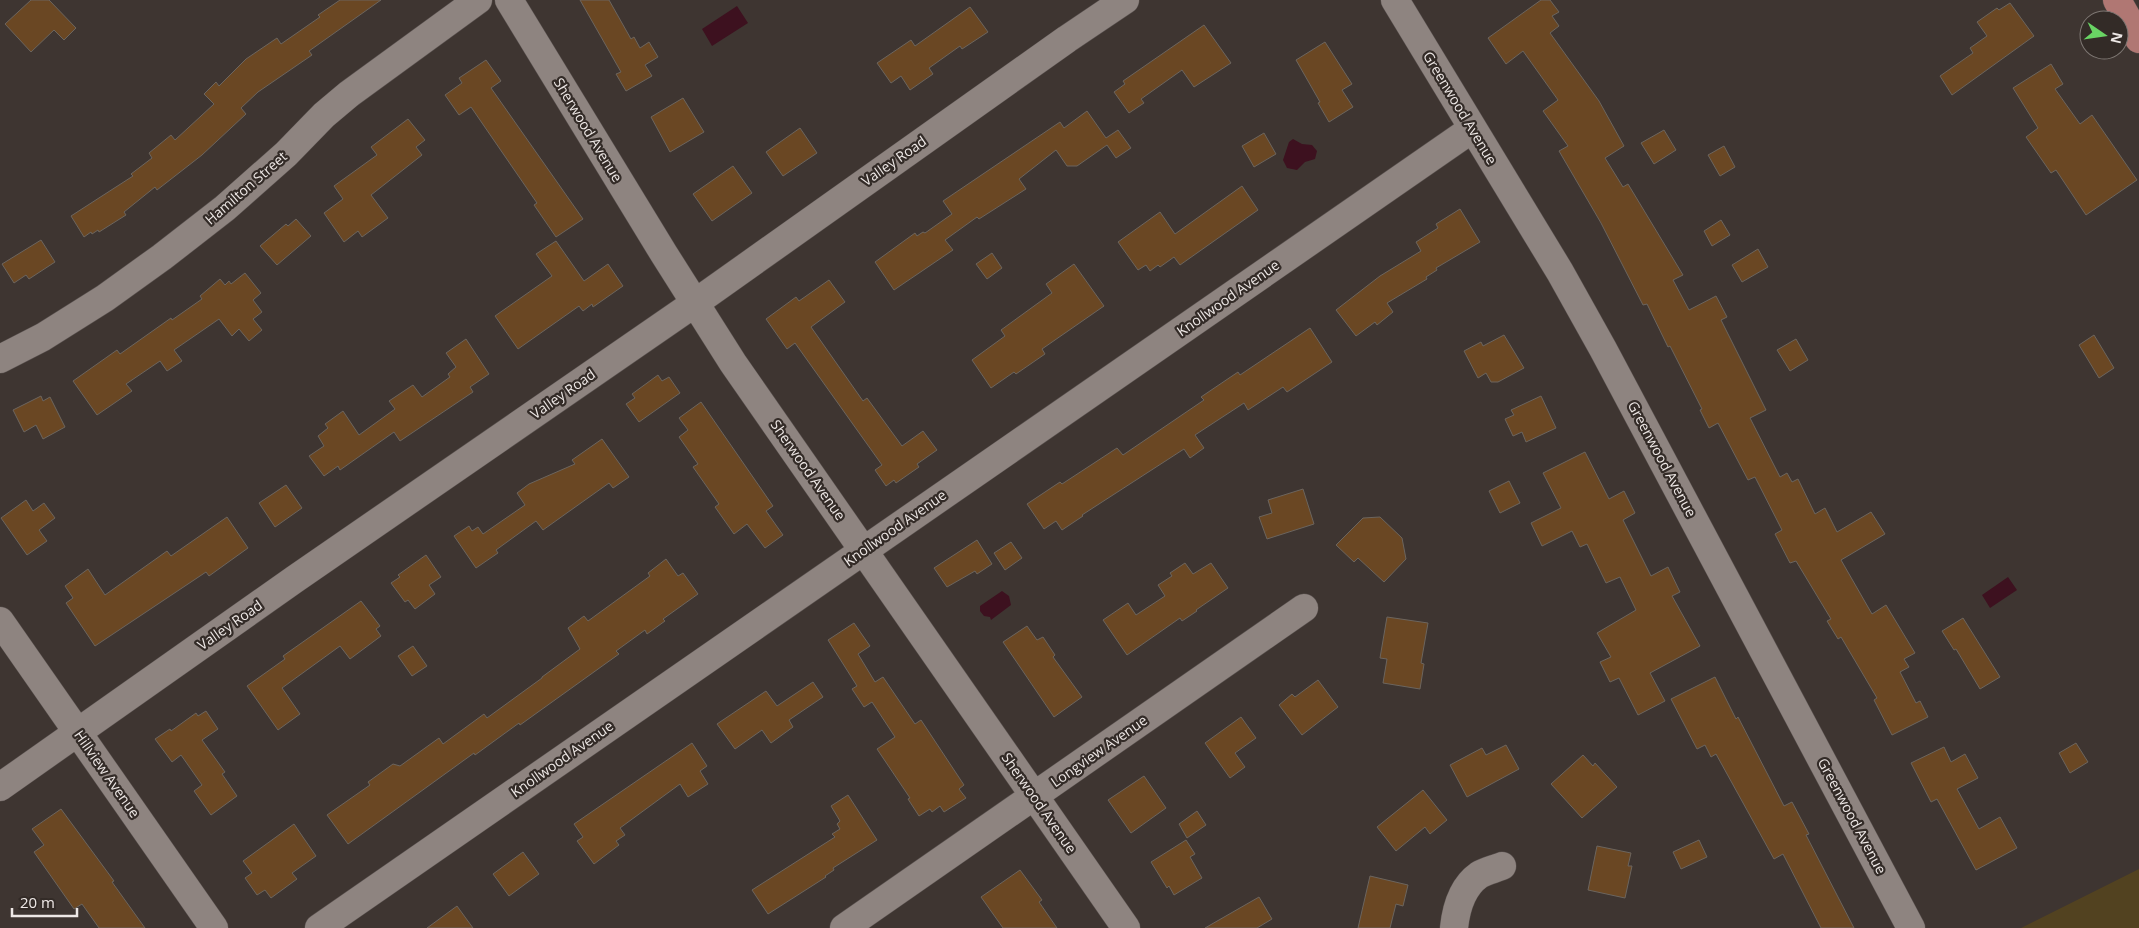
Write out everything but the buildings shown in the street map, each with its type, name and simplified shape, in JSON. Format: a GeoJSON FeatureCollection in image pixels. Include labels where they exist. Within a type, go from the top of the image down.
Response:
{"type":"FeatureCollection","features":[{"type":"Feature","properties":{"kind":"main road"},"geometry":{"type":"LineString","coordinates":[[2117,0],[2139,39]]}},
{"type":"Feature","properties":{"kind":"street","name":"Hamilton Street"},"geometry":{"type":"LineString","coordinates":[[0,359],[74,318],[162,257],[225,208],[286,154],[324,115],[349,94],[478,0]]}},
{"type":"Feature","properties":{"kind":"street","name":"Sherwood Avenue"},"geometry":{"type":"LineString","coordinates":[[509,0],[733,362],[1126,928]]}},
{"type":"Feature","properties":{"kind":"street","name":"Greenwood Avenue"},"geometry":{"type":"LineString","coordinates":[[1395,0],[1560,272],[1603,349],[1911,928]]}},
{"type":"Feature","properties":{"kind":"street","name":"Valley Road"},"geometry":{"type":"LineString","coordinates":[[0,787],[295,579],[695,303],[1122,1]]}},
{"type":"Feature","properties":{"kind":"street","name":"Knollwood Avenue"},"geometry":{"type":"LineString","coordinates":[[319,928],[1472,129]]}},
{"type":"Feature","properties":{"kind":"street","name":"Longview Avenue"},"geometry":{"type":"LineString","coordinates":[[844,928],[1304,608]]}},
{"type":"Feature","properties":{"kind":"street","name":"Hillview Avenue"},"geometry":{"type":"LineString","coordinates":[[0,620],[214,928]]}},
{"type":"Feature","properties":{"kind":"street"},"geometry":{"type":"LineString","coordinates":[[1454,928],[1456,911],[1469,885],[1479,875],[1502,866]]}},
{"type":"Feature","properties":{"kind":"shaded area"},"geometry":{"type":"Polygon","coordinates":[[[737,6],[748,23],[712,46],[702,29],[737,6]]]}},
{"type":"Feature","properties":{"kind":"shaded area"},"geometry":{"type":"Polygon","coordinates":[[[1293,139],[1302,144],[1312,145],[1317,151],[1315,159],[1305,162],[1297,170],[1287,168],[1283,160],[1289,142],[1293,139]]]}},
{"type":"Feature","properties":{"kind":"shaded area"},"geometry":{"type":"Polygon","coordinates":[[[2008,577],[2017,590],[1990,608],[1982,595],[2008,577]]]}},
{"type":"Feature","properties":{"kind":"shaded area"},"geometry":{"type":"Polygon","coordinates":[[[1002,591],[1009,596],[1011,605],[991,620],[990,617],[984,616],[980,611],[980,606],[1002,591]]]}},
{"type":"Feature","properties":{"kind":"shaded area"},"geometry":{"type":"Polygon","coordinates":[[[2139,869],[2139,928],[2021,928],[2139,869]]]}}]}
